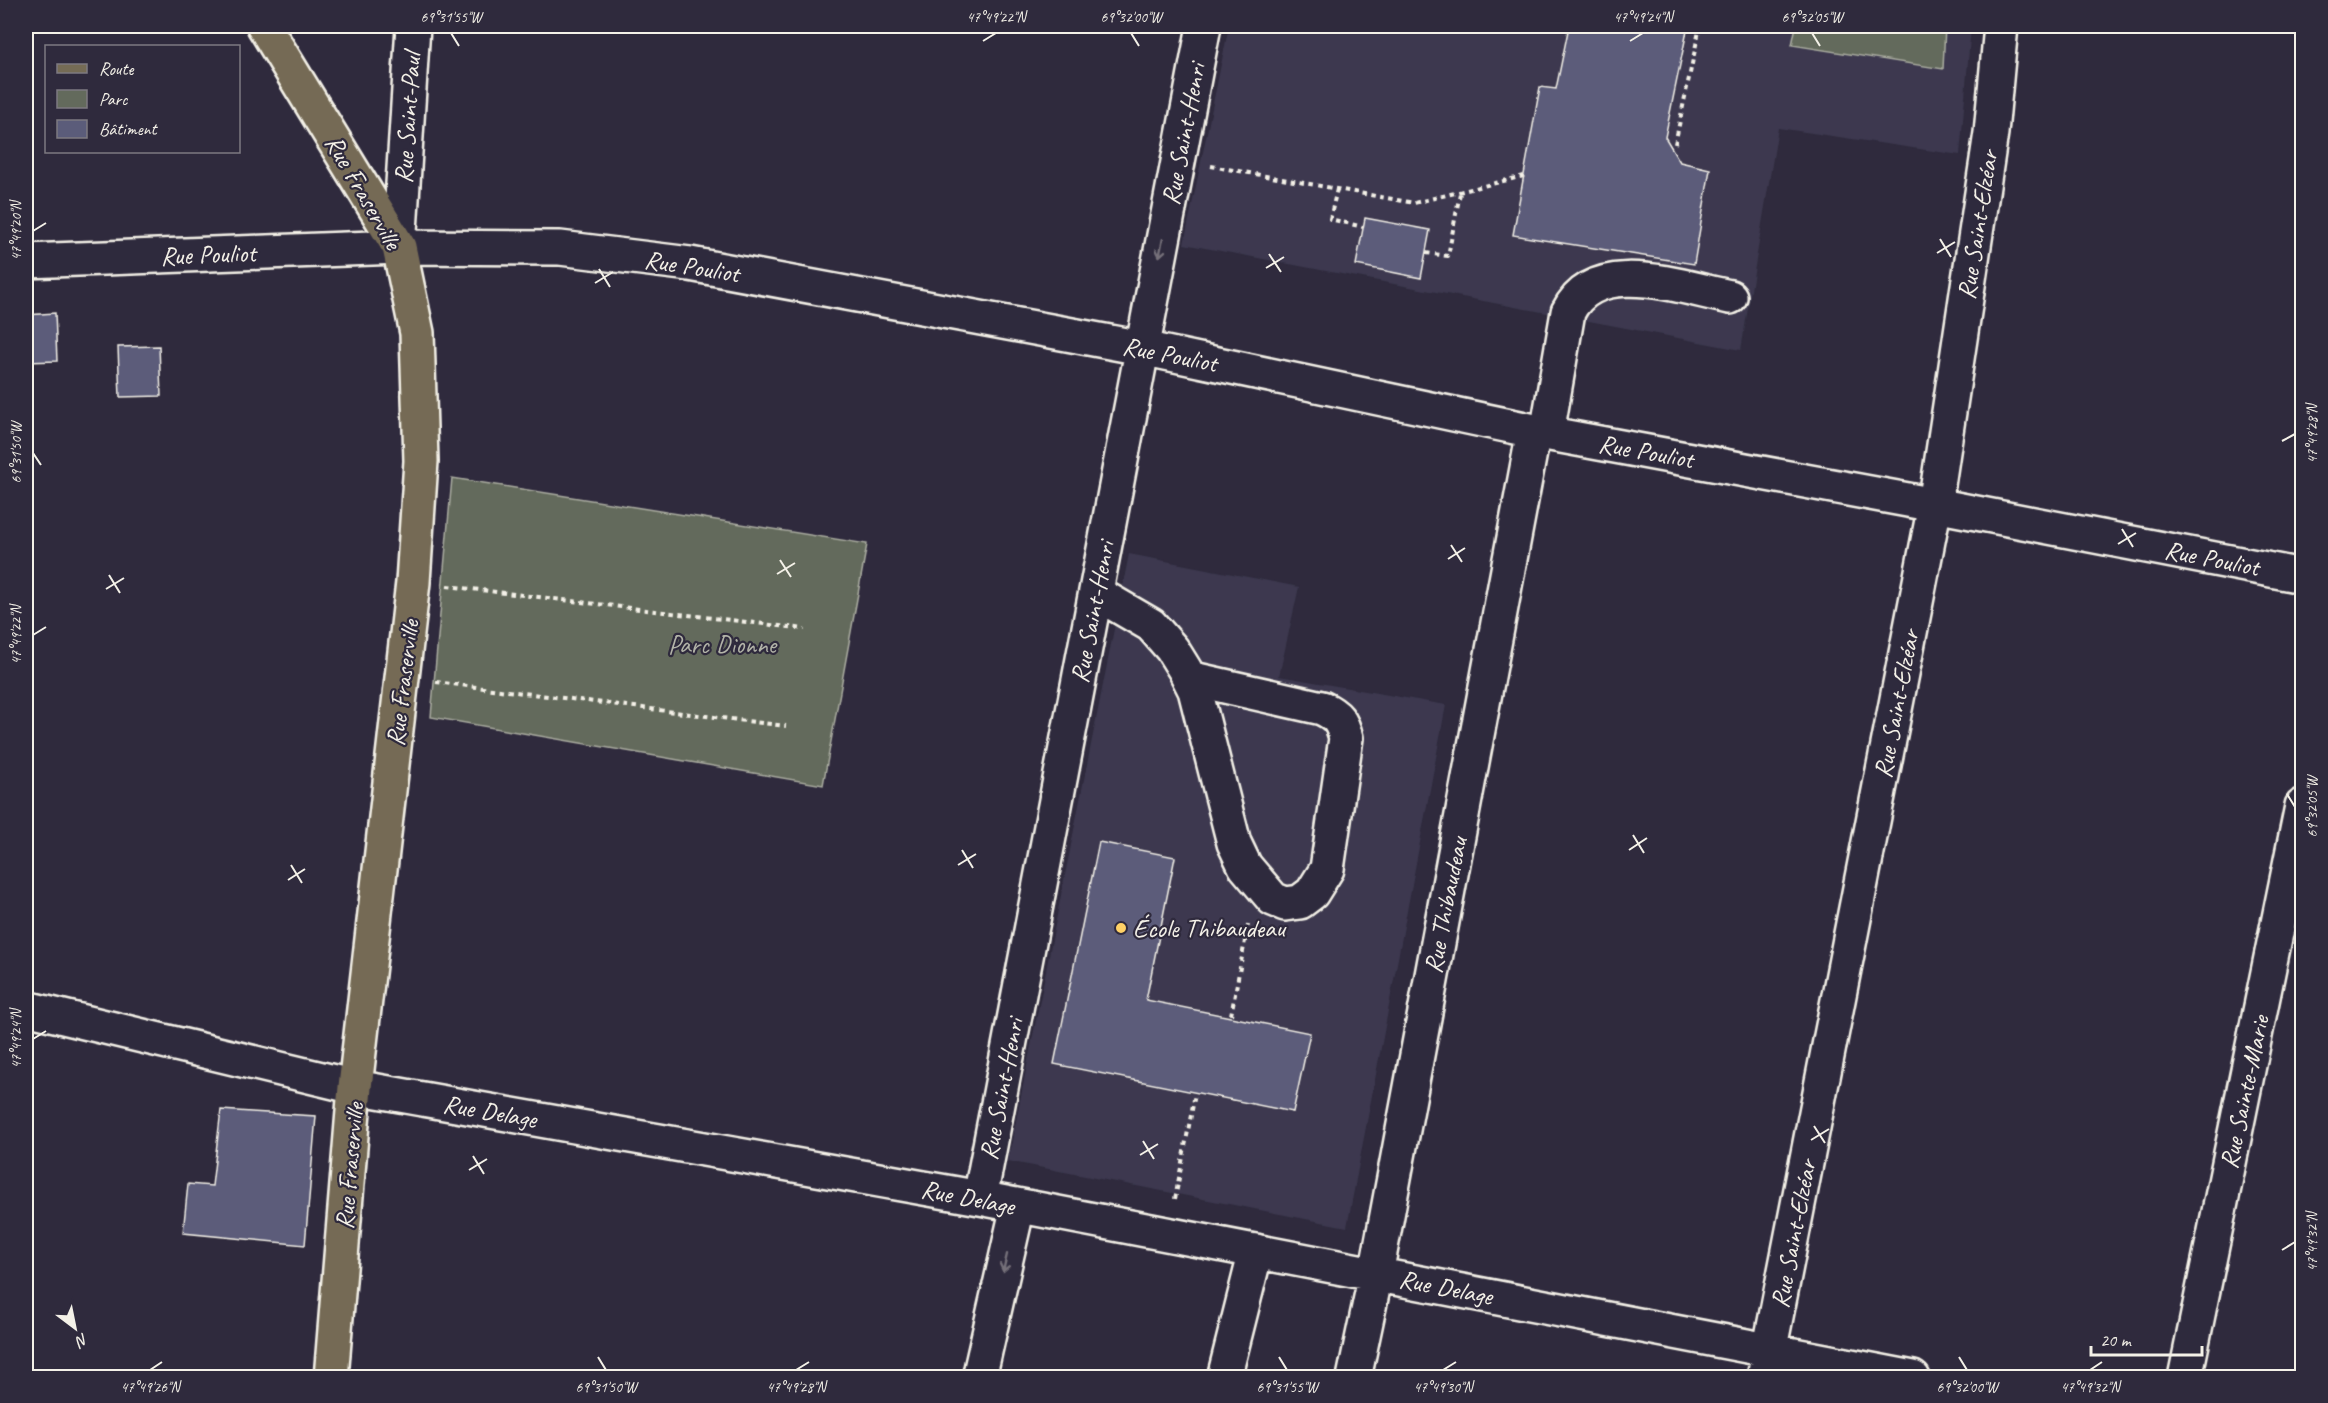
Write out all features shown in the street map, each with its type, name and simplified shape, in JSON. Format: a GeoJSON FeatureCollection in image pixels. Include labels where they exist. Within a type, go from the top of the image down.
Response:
{"type":"FeatureCollection","features":[{"type":"Feature","properties":{"kind":"main road","name":"Rue Fraserville"},"geometry":{"type":"LineString","coordinates":[[264,26],[399,246],[417,333],[421,461],[413,582],[356,1087],[331,1377]]}},
{"type":"Feature","properties":{"kind":"street","name":"Rue Saint-Paul"},"geometry":{"type":"LineString","coordinates":[[399,246],[413,26]]}},
{"type":"Feature","properties":{"kind":"street","name":"Rue Saint-Henri"},"geometry":{"type":"LineString","coordinates":[[980,1198],[1204,26]]}},
{"type":"Feature","properties":{"kind":"street","name":"Rue Saint-Elzéar"},"geometry":{"type":"LineString","coordinates":[[1767,1365],[1935,505],[1991,133],[2001,26]]}},
{"type":"Feature","properties":{"kind":"street","name":"Rue Pouliot"},"geometry":{"type":"LineString","coordinates":[[26,261],[399,246],[560,248],[690,264],[1142,348],[1541,432],[2302,576]]}},
{"type":"Feature","properties":{"kind":"street","name":"Rue Thibaudeau"},"geometry":{"type":"LineString","coordinates":[[1354,1377],[1541,432],[1568,312],[1579,296],[1590,288],[1603,282],[1632,279],[1730,297]]}},
{"type":"Feature","properties":{"kind":"street"},"geometry":{"type":"LineString","coordinates":[[1096,593],[1151,625],[1172,649],[1195,690],[1234,843],[1256,882],[1273,899],[1285,904],[1300,902],[1312,893],[1327,869],[1346,738],[1343,724],[1335,714],[1322,708],[1189,678]]}},
{"type":"Feature","properties":{"kind":"street","name":"Rue Sainte-Marie"},"geometry":{"type":"LineString","coordinates":[[2185,1377],[2302,806]]}},
{"type":"Feature","properties":{"kind":"street","name":"Rue Delage"},"geometry":{"type":"LineString","coordinates":[[26,1008],[356,1087],[980,1198],[1376,1274],[1767,1365],[1913,1377]]}},
{"type":"Feature","properties":{"kind":"street"},"geometry":{"type":"LineString","coordinates":[[979,1377],[1018,1206]]}},
{"type":"Feature","properties":{"kind":"street"},"geometry":{"type":"LineString","coordinates":[[1224,1377],[1256,1251]]}},
{"type":"Feature","properties":{"kind":"path"},"geometry":{"type":"LineString","coordinates":[[1675,144],[1700,26]]}},
{"type":"Feature","properties":{"kind":"path"},"geometry":{"type":"LineString","coordinates":[[1178,159],[1414,203],[1524,176]]}},
{"type":"Feature","properties":{"kind":"path"},"geometry":{"type":"LineString","coordinates":[[1337,189],[1330,219],[1363,227]]}},
{"type":"Feature","properties":{"kind":"path"},"geometry":{"type":"LineString","coordinates":[[1426,253],[1448,256],[1460,193]]}},
{"type":"Feature","properties":{"kind":"path"},"geometry":{"type":"LineString","coordinates":[[413,582],[806,629]]}},
{"type":"Feature","properties":{"kind":"path"},"geometry":{"type":"LineString","coordinates":[[403,678],[786,726]]}},
{"type":"Feature","properties":{"kind":"path"},"geometry":{"type":"LineString","coordinates":[[1231,1015],[1256,882]]}},
{"type":"Feature","properties":{"kind":"path"},"geometry":{"type":"LineString","coordinates":[[1168,1234],[1195,1094]]}},
{"type":"Feature","properties":{"kind":"shaded area"},"geometry":{"type":"Polygon","coordinates":[[[1229,26],[1971,26],[1960,155],[1778,128],[1741,350],[1184,244],[1229,26]]]}},
{"type":"Feature","properties":{"kind":"shaded area"},"geometry":{"type":"Polygon","coordinates":[[[1129,554],[1299,587],[1279,676],[1446,705],[1347,1227],[1008,1161],[1129,554]]]}},
{"type":"Feature","properties":{"kind":"green space"},"geometry":{"type":"Polygon","coordinates":[[[1796,26],[1945,26],[1943,69],[1792,45],[1796,26]]]}},
{"type":"Feature","properties":{"kind":"green space","name":"Parc Dionne"},"geometry":{"type":"Polygon","coordinates":[[[452,478],[867,544],[823,785],[431,717],[452,478]]]}},
{"type":"Feature","properties":{"kind":"building"},"geometry":{"type":"Polygon","coordinates":[[[1569,26],[1688,26],[1665,137],[1680,162],[1710,169],[1694,264],[1513,235],[1540,87],[1556,89],[1569,26]]]}},
{"type":"Feature","properties":{"kind":"building"},"geometry":{"type":"Polygon","coordinates":[[[1365,218],[1430,230],[1421,278],[1356,265],[1365,218]]]}},
{"type":"Feature","properties":{"kind":"building"},"geometry":{"type":"Polygon","coordinates":[[[55,313],[57,361],[26,362],[26,315],[55,313]]]}},
{"type":"Feature","properties":{"kind":"building"},"geometry":{"type":"Polygon","coordinates":[[[159,346],[161,396],[120,397],[118,347],[159,346]]]}},
{"type":"Feature","properties":{"kind":"building","name":"École Thibaudeau"},"geometry":{"type":"Polygon","coordinates":[[[1099,842],[1175,857],[1146,1000],[1310,1033],[1293,1112],[1054,1064],[1099,842]]]}},
{"type":"Feature","properties":{"kind":"building"},"geometry":{"type":"Polygon","coordinates":[[[221,1110],[316,1116],[305,1245],[183,1233],[188,1184],[212,1186],[221,1110]]]}},
{"type":"Feature","properties":{"kind":"place","name":"École Thibaudeau"},"geometry":{"type":"Point","coordinates":[1121,928]}}]}
